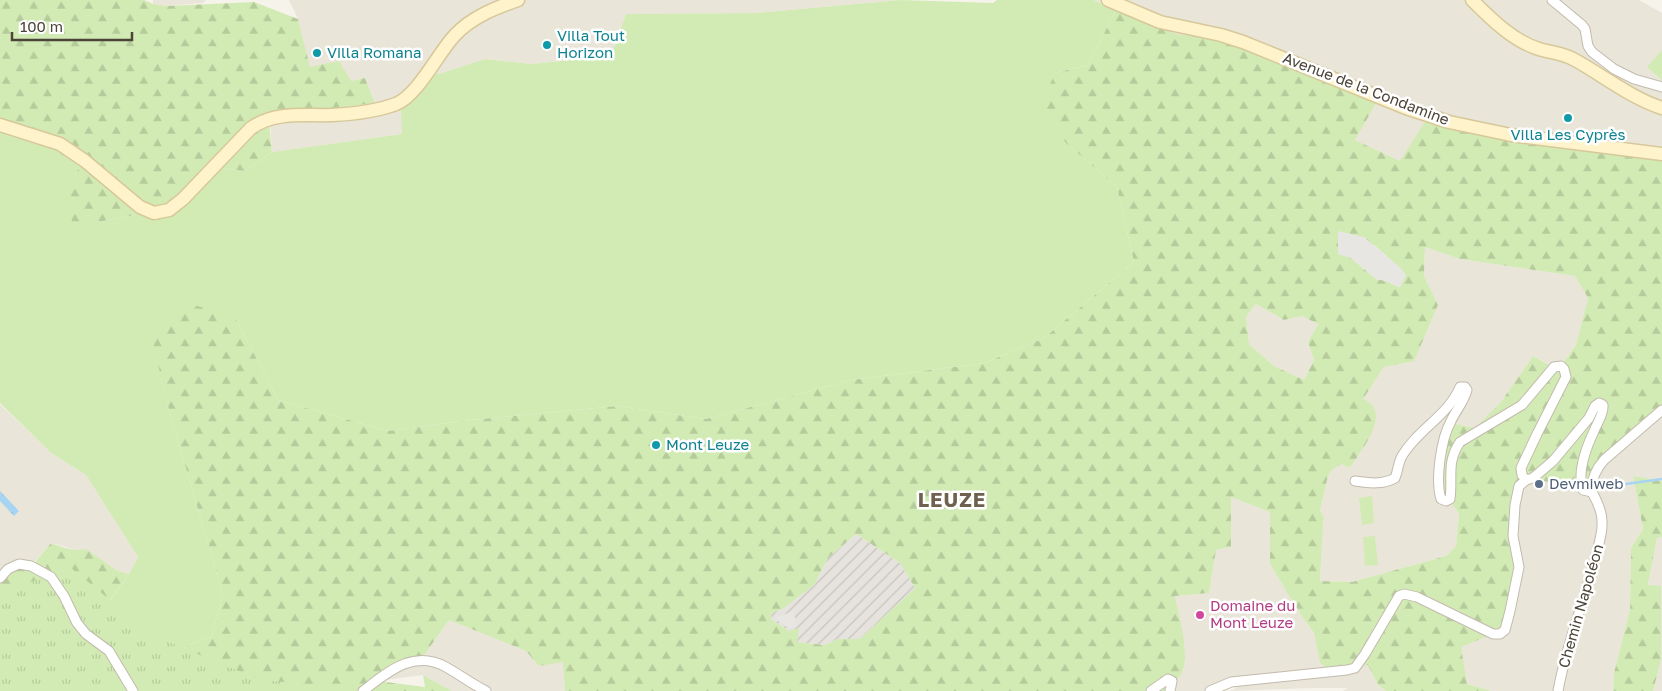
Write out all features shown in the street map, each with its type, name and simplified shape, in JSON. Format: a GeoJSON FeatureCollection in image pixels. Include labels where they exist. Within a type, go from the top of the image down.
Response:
{"type":"FeatureCollection","features":[{"type":"Feature","properties":{"kind":"main road"},"geometry":{"type":"LineString","coordinates":[[0,125],[60,144],[85,161],[140,207],[154,213],[169,210],[183,199],[251,128],[260,122],[288,115],[333,115],[397,104],[409,95],[455,35],[476,18],[518,0]]}},
{"type":"Feature","properties":{"kind":"main road","name":"Avenue de la Condamine"},"geometry":{"type":"LineString","coordinates":[[1108,0],[1160,22],[1221,35],[1243,42],[1406,108],[1449,122],[1511,135],[1662,154]]}},
{"type":"Feature","properties":{"kind":"main road"},"geometry":{"type":"LineString","coordinates":[[1472,0],[1490,18],[1525,44],[1540,50],[1563,54],[1629,93],[1662,108]]}},
{"type":"Feature","properties":{"kind":"street"},"geometry":{"type":"LineString","coordinates":[[1552,0],[1585,29],[1588,46],[1592,52],[1614,69],[1644,82],[1662,87]]}},
{"type":"Feature","properties":{"kind":"street"},"geometry":{"type":"LineString","coordinates":[[1210,691],[1231,682],[1333,672],[1355,668],[1399,596],[1404,594],[1416,597],[1493,634],[1500,634],[1505,630],[1519,567],[1513,536],[1515,506],[1519,486],[1526,480],[1522,475],[1521,468],[1536,434],[1566,377],[1564,369],[1561,366],[1554,367],[1522,405],[1460,442],[1453,451],[1449,469],[1450,499],[1446,501],[1441,499],[1439,493],[1442,448],[1450,423],[1465,397],[1467,390],[1465,387],[1460,387],[1452,404],[1429,424],[1403,454],[1395,478],[1388,482],[1365,483],[1354,481]]}},
{"type":"Feature","properties":{"kind":"street","name":"Chemin Napoléon"},"geometry":{"type":"LineString","coordinates":[[1526,480],[1533,478],[1553,461],[1589,418],[1595,406],[1599,403],[1603,405],[1604,411],[1591,438],[1583,462],[1580,483],[1583,490],[1592,492],[1599,506],[1602,531],[1588,584],[1568,645],[1558,691]]}},
{"type":"Feature","properties":{"kind":"street"},"geometry":{"type":"LineString","coordinates":[[1592,492],[1598,468],[1604,460],[1662,410]]}},
{"type":"Feature","properties":{"kind":"street"},"geometry":{"type":"LineString","coordinates":[[0,578],[8,569],[19,564],[32,566],[51,577],[64,596],[77,623],[86,634],[109,651],[132,691]]}},
{"type":"Feature","properties":{"kind":"street"},"geometry":{"type":"LineString","coordinates":[[363,691],[394,668],[406,662],[416,660],[440,664],[486,691]]}},
{"type":"Feature","properties":{"kind":"street"},"geometry":{"type":"LineString","coordinates":[[1152,691],[1168,679],[1172,681],[1170,691]]}},
{"type":"Feature","properties":{"kind":"shaded area"},"geometry":{"type":"Polygon","coordinates":[[[153,0],[206,0],[203,3],[167,6],[153,4],[153,0]]]}},
{"type":"Feature","properties":{"kind":"shaded area"},"geometry":{"type":"Polygon","coordinates":[[[289,0],[900,0],[757,13],[626,14],[611,56],[531,64],[485,59],[439,74],[402,134],[272,152],[270,123],[379,113],[365,78],[351,81],[310,68],[298,19],[289,0]]]}},
{"type":"Feature","properties":{"kind":"shaded area"},"geometry":{"type":"Polygon","coordinates":[[[1094,0],[1639,0],[1662,13],[1662,159],[1400,161],[1355,140],[1378,100],[1228,43],[1204,37],[1176,34],[1094,0]]]}},
{"type":"Feature","properties":{"kind":"shaded area"},"geometry":{"type":"Polygon","coordinates":[[[1338,231],[1364,237],[1400,268],[1406,275],[1400,287],[1376,279],[1351,258],[1338,254],[1338,231]]]}},
{"type":"Feature","properties":{"kind":"shaded area"},"geometry":{"type":"Polygon","coordinates":[[[1425,247],[1460,259],[1575,276],[1588,298],[1576,345],[1561,366],[1554,367],[1533,356],[1501,402],[1475,428],[1450,423],[1450,499],[1459,514],[1456,546],[1446,556],[1352,582],[1320,581],[1324,518],[1320,510],[1328,476],[1332,470],[1341,464],[1350,468],[1371,433],[1363,399],[1384,367],[1414,360],[1438,305],[1424,276],[1425,247]]]}},
{"type":"Feature","properties":{"kind":"shaded area"},"geometry":{"type":"Polygon","coordinates":[[[1256,304],[1284,320],[1302,316],[1318,324],[1308,342],[1314,360],[1304,380],[1274,366],[1249,344],[1246,317],[1256,304]]]}},
{"type":"Feature","properties":{"kind":"shaded area"},"geometry":{"type":"Polygon","coordinates":[[[0,404],[51,453],[86,475],[138,557],[129,574],[116,570],[80,551],[51,543],[31,566],[0,578],[0,404]]]}},
{"type":"Feature","properties":{"kind":"shaded area"},"geometry":{"type":"Polygon","coordinates":[[[1662,404],[1662,481],[1633,476],[1643,529],[1631,548],[1630,609],[1614,673],[1613,691],[1492,691],[1467,684],[1460,646],[1493,634],[1519,486],[1533,478],[1585,492],[1598,467],[1662,404]]]}},
{"type":"Feature","properties":{"kind":"shaded area"},"geometry":{"type":"Polygon","coordinates":[[[1231,497],[1270,512],[1270,564],[1314,633],[1320,663],[1355,668],[1368,665],[1378,685],[1386,691],[1343,691],[1347,688],[1313,688],[1231,691],[1245,682],[1210,691],[1170,691],[1172,685],[1184,669],[1185,651],[1175,596],[1209,593],[1216,550],[1231,547],[1231,497]]]}},
{"type":"Feature","properties":{"kind":"shaded area"},"geometry":{"type":"Polygon","coordinates":[[[856,534],[900,563],[915,588],[860,639],[838,639],[824,645],[796,642],[789,631],[772,620],[770,614],[784,608],[814,585],[828,558],[856,534]]]}},
{"type":"Feature","properties":{"kind":"shaded area"},"geometry":{"type":"Polygon","coordinates":[[[1662,537],[1662,691],[1653,691],[1661,660],[1661,586],[1648,586],[1657,538],[1662,537]]]}},
{"type":"Feature","properties":{"kind":"shaded area"},"geometry":{"type":"Polygon","coordinates":[[[794,611],[796,625],[790,629],[774,618],[794,611]]]}},
{"type":"Feature","properties":{"kind":"shaded area"},"geometry":{"type":"Polygon","coordinates":[[[449,620],[527,651],[539,666],[564,661],[565,691],[452,691],[423,675],[377,681],[395,668],[425,654],[449,620]]]}},
{"type":"Feature","properties":{"kind":"green space"},"geometry":{"type":"Polygon","coordinates":[[[0,0],[144,0],[153,4],[167,6],[254,2],[298,19],[310,67],[339,61],[351,81],[365,78],[375,103],[331,109],[293,109],[268,113],[272,152],[245,171],[220,168],[185,206],[171,217],[156,220],[142,214],[103,221],[72,222],[66,187],[80,167],[55,150],[0,133],[0,0]]]}},
{"type":"Feature","properties":{"kind":"green space"},"geometry":{"type":"Polygon","coordinates":[[[900,0],[993,3],[997,0],[1094,0],[1116,10],[1088,65],[1055,73],[1066,143],[1117,187],[1134,262],[1044,338],[985,363],[851,380],[706,419],[617,406],[471,420],[388,431],[278,400],[234,315],[151,331],[169,410],[223,595],[212,636],[175,651],[86,634],[129,574],[138,557],[86,475],[51,453],[0,403],[0,133],[55,150],[80,167],[103,221],[142,214],[171,217],[185,206],[220,168],[245,171],[272,152],[402,134],[401,106],[433,73],[439,74],[485,59],[531,64],[611,56],[626,14],[757,13],[900,0]]]}},
{"type":"Feature","properties":{"kind":"green space"},"geometry":{"type":"Polygon","coordinates":[[[1116,10],[1176,34],[1204,37],[1228,43],[1378,100],[1355,140],[1400,161],[1426,120],[1662,159],[1662,404],[1598,467],[1585,492],[1533,478],[1526,480],[1515,505],[1519,567],[1504,634],[1493,634],[1461,647],[1467,684],[1492,691],[1386,691],[1378,685],[1368,665],[1333,672],[1320,663],[1314,633],[1270,564],[1270,512],[1231,497],[1231,547],[1216,550],[1209,593],[1175,596],[1185,659],[1183,670],[1170,691],[565,691],[563,662],[539,666],[526,651],[449,620],[425,654],[395,668],[378,681],[425,687],[423,675],[452,691],[157,691],[175,651],[212,636],[223,595],[169,410],[150,331],[193,305],[234,315],[278,400],[388,431],[471,420],[617,406],[706,419],[851,380],[985,363],[1044,338],[1134,262],[1117,187],[1066,143],[1040,107],[1055,73],[1088,65],[1116,10]],[[1374,245],[1351,258],[1376,279],[1399,287],[1406,275],[1374,245]],[[1425,247],[1424,276],[1438,305],[1414,361],[1384,367],[1363,399],[1372,405],[1376,413],[1372,432],[1367,442],[1350,468],[1341,464],[1332,470],[1328,476],[1320,510],[1324,518],[1320,581],[1352,582],[1446,556],[1456,546],[1459,514],[1450,500],[1439,493],[1450,423],[1475,428],[1501,402],[1533,356],[1553,367],[1561,366],[1576,345],[1588,298],[1575,276],[1460,259],[1425,247]],[[1256,304],[1246,317],[1249,344],[1274,366],[1304,380],[1314,360],[1308,342],[1318,324],[1302,316],[1284,320],[1256,304]],[[856,534],[828,558],[814,585],[784,608],[770,614],[772,620],[789,631],[799,628],[797,642],[824,645],[838,639],[860,639],[915,588],[900,563],[856,534]]]}},
{"type":"Feature","properties":{"kind":"green space"},"geometry":{"type":"Polygon","coordinates":[[[1662,50],[1662,80],[1647,67],[1662,50]]]}},
{"type":"Feature","properties":{"kind":"green space"},"geometry":{"type":"Polygon","coordinates":[[[1633,476],[1662,481],[1662,537],[1657,538],[1648,585],[1661,586],[1661,660],[1653,691],[1613,691],[1614,673],[1630,609],[1631,548],[1643,529],[1633,476]]]}},
{"type":"Feature","properties":{"kind":"green space"},"geometry":{"type":"Polygon","coordinates":[[[1372,496],[1374,523],[1362,525],[1359,498],[1372,496]]]}},
{"type":"Feature","properties":{"kind":"green space"},"geometry":{"type":"Polygon","coordinates":[[[1375,536],[1378,565],[1365,566],[1363,537],[1375,536]]]}},
{"type":"Feature","properties":{"kind":"green space"},"geometry":{"type":"Polygon","coordinates":[[[51,543],[73,549],[86,549],[116,570],[129,574],[86,633],[0,691],[0,578],[8,569],[32,566],[51,543]]]}},
{"type":"Feature","properties":{"kind":"green space"},"geometry":{"type":"Polygon","coordinates":[[[71,568],[154,636],[260,680],[394,691],[0,691],[0,602],[13,588],[71,568]]]}},
{"type":"Feature","properties":{"kind":"water"},"geometry":{"type":"Polygon","coordinates":[[[0,491],[19,511],[14,516],[0,501],[0,491]]]}},
{"type":"Feature","properties":{"kind":"waterway"},"geometry":{"type":"LineString","coordinates":[[1597,488],[1662,479]]}},
{"type":"Feature","properties":{"kind":"place","name":"Villa Tout Horizon"},"geometry":{"type":"Point","coordinates":[547,45]}},
{"type":"Feature","properties":{"kind":"place","name":"Villa Romana"},"geometry":{"type":"Point","coordinates":[317,53]}},
{"type":"Feature","properties":{"kind":"place","name":"Villa Les Cyprès"},"geometry":{"type":"Point","coordinates":[1568,118]}},
{"type":"Feature","properties":{"kind":"place","name":"Mont Leuze"},"geometry":{"type":"Point","coordinates":[656,445]}},
{"type":"Feature","properties":{"kind":"place","name":"Devmiweb"},"geometry":{"type":"Point","coordinates":[1539,484]}},
{"type":"Feature","properties":{"kind":"place","name":"Domaine du Mont Leuze"},"geometry":{"type":"Point","coordinates":[1200,615]}},
{"type":"Feature","properties":{"kind":"district","name":"LEUZE"},"geometry":{"type":"Point","coordinates":[952,500]}}]}
